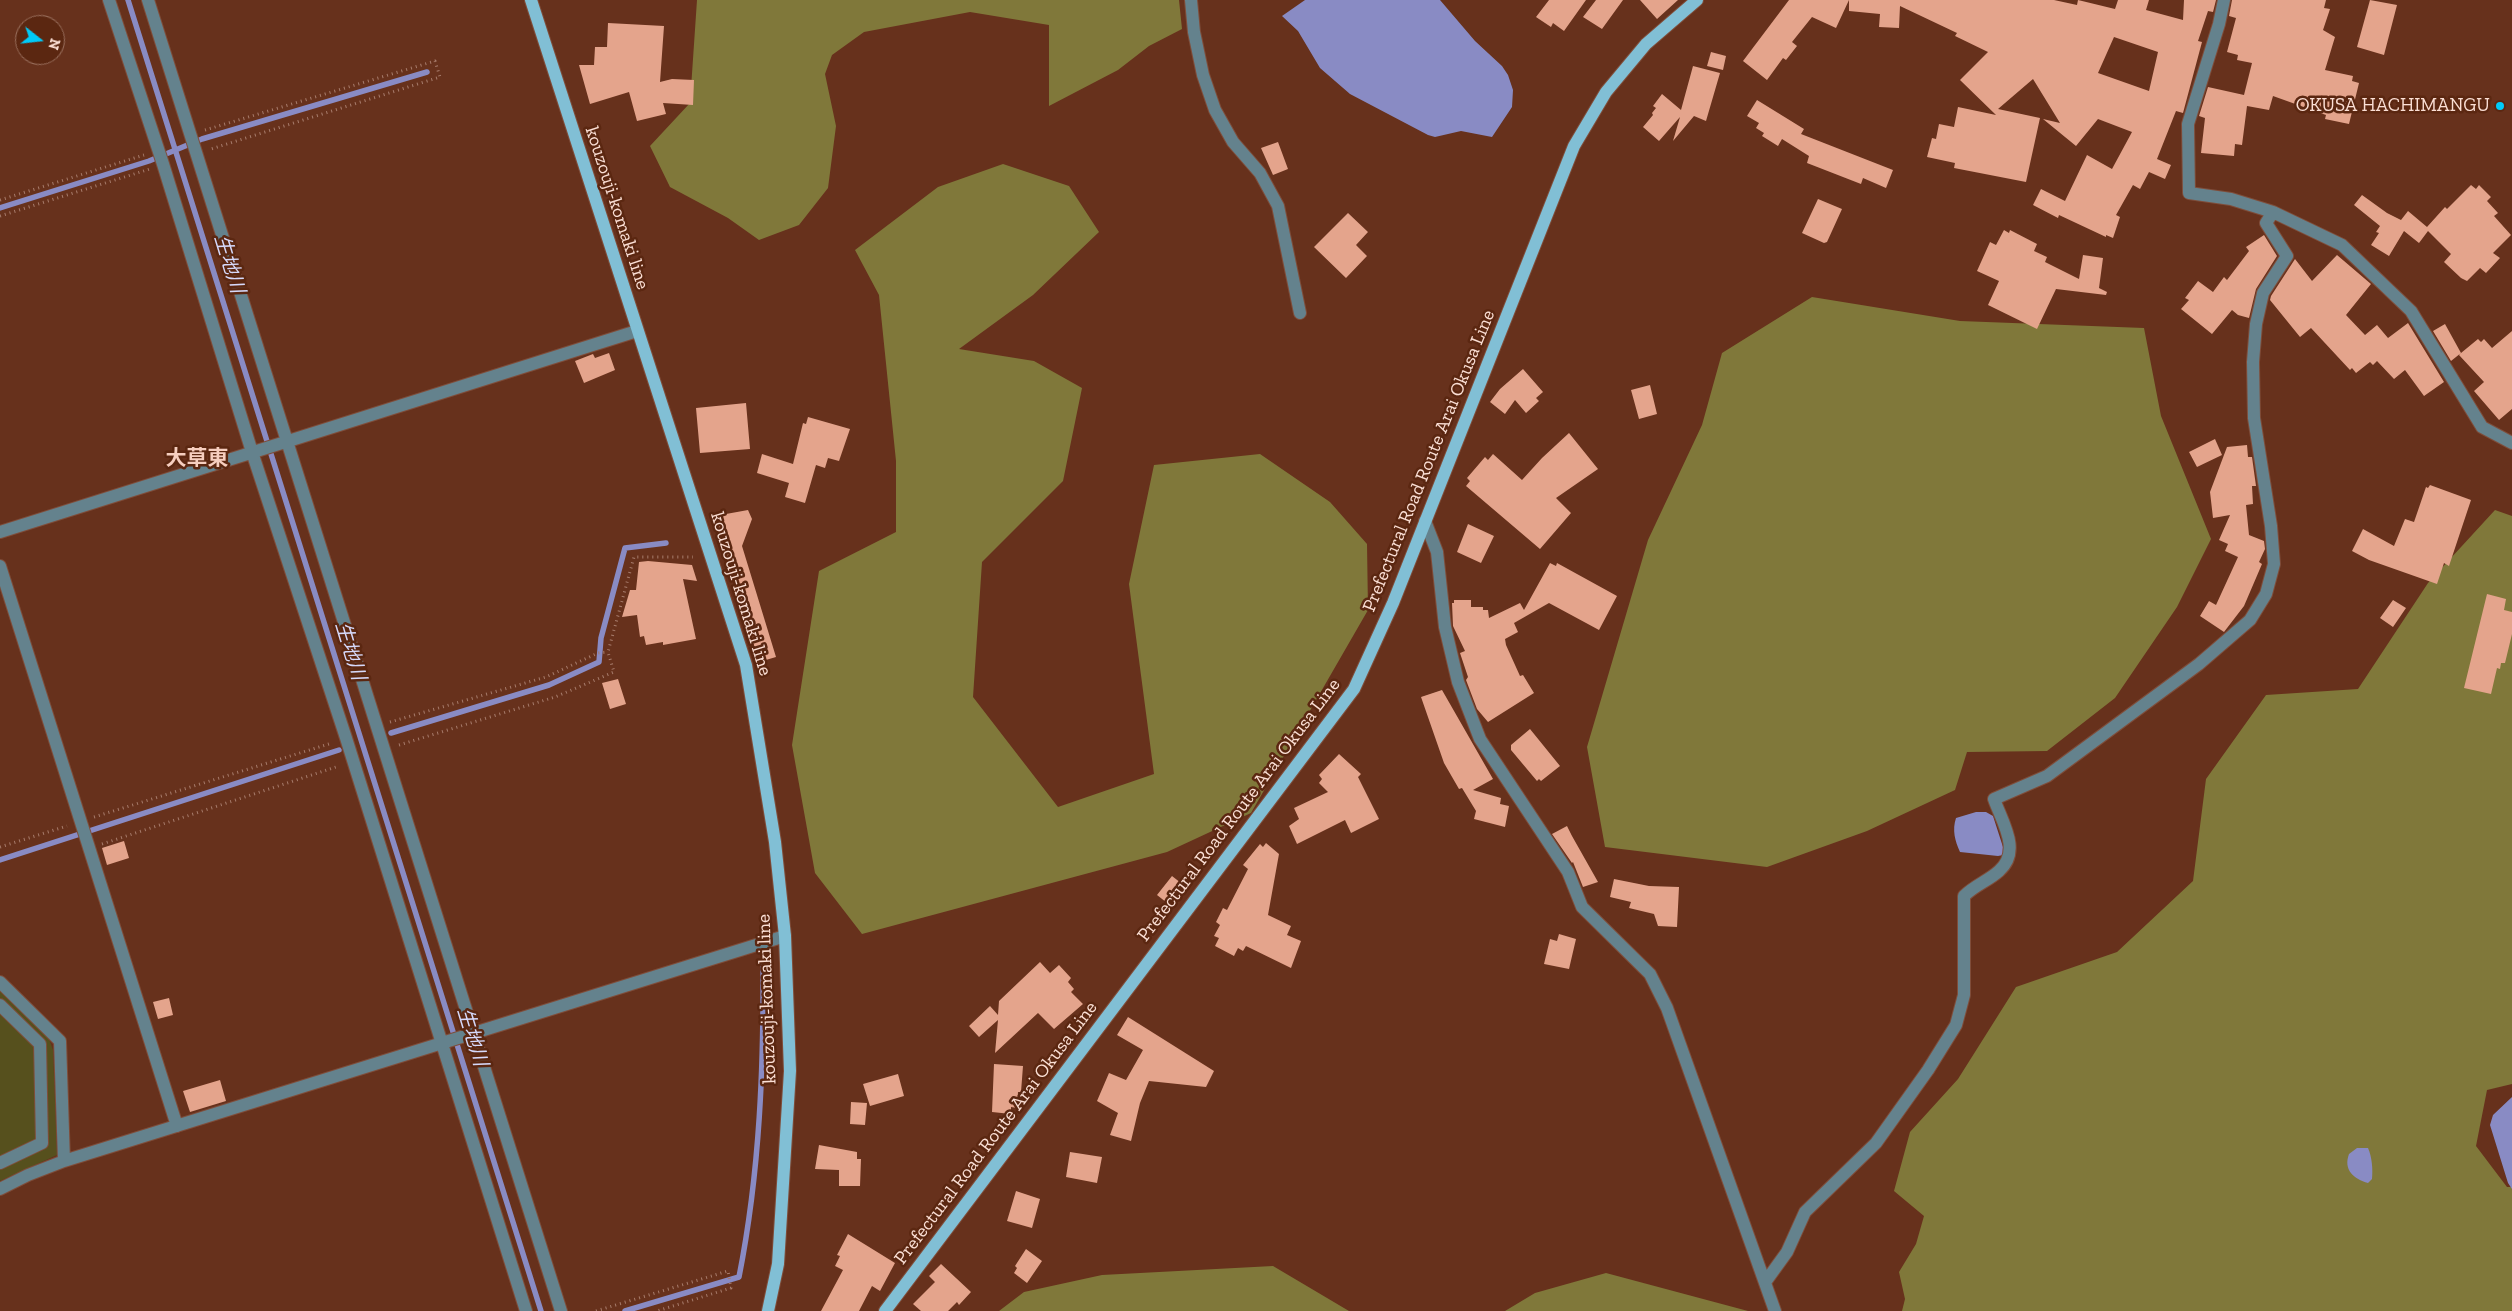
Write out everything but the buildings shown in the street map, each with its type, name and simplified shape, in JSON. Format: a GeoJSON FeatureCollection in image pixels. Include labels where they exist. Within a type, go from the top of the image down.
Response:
{"type":"FeatureCollection","features":[{"type":"Feature","properties":{"kind":"main road","name":"kouzouji-komaki line"},"geometry":{"type":"LineString","coordinates":[[531,0],[636,331],[746,665],[775,842],[785,936],[790,1071],[778,1264],[768,1311]]}},
{"type":"Feature","properties":{"kind":"main road","name":"Prefectural Road Route Arai Okusa Line"},"geometry":{"type":"LineString","coordinates":[[885,1311],[1354,689],[1393,603],[1574,146],[1606,92],[1617,78],[1646,44],[1697,0]]}},
{"type":"Feature","properties":{"kind":"street"},"geometry":{"type":"LineString","coordinates":[[109,0],[159,150],[252,452],[354,761],[526,1311]]}},
{"type":"Feature","properties":{"kind":"street"},"geometry":{"type":"LineString","coordinates":[[148,0],[561,1311]]}},
{"type":"Feature","properties":{"kind":"street"},"geometry":{"type":"LineString","coordinates":[[1191,0],[1203,75],[1215,110],[1233,142],[1260,173],[1278,206],[1300,313]]}},
{"type":"Feature","properties":{"kind":"street"},"geometry":{"type":"LineString","coordinates":[[2224,0],[2219,24],[2188,124],[2189,193],[2231,199],[2273,212],[2342,245],[2411,311],[2482,427],[2512,444]]}},
{"type":"Feature","properties":{"kind":"street"},"geometry":{"type":"LineString","coordinates":[[1766,1281],[1787,1252],[1805,1212],[1876,1143],[1928,1070],[1956,1025],[1964,995],[1964,896],[1972,887],[2000,871],[2010,855],[2011,844],[1994,800],[2047,776],[2198,664],[2250,620],[2266,594],[2274,564],[2271,526],[2254,418],[2253,362],[2256,324],[2264,293],[2287,256],[2266,223],[2273,212]]}},
{"type":"Feature","properties":{"kind":"street"},"geometry":{"type":"LineString","coordinates":[[0,532],[636,331]]}},
{"type":"Feature","properties":{"kind":"street"},"geometry":{"type":"LineString","coordinates":[[1425,522],[1437,552],[1445,627],[1458,682],[1480,739],[1568,872],[1582,907],[1650,974],[1667,1008],[1776,1311]]}},
{"type":"Feature","properties":{"kind":"street"},"geometry":{"type":"LineString","coordinates":[[0,566],[177,1126]]}},
{"type":"Feature","properties":{"kind":"street"},"geometry":{"type":"LineString","coordinates":[[0,1189],[28,1175],[64,1161],[785,936]]}},
{"type":"Feature","properties":{"kind":"street"},"geometry":{"type":"LineString","coordinates":[[0,982],[60,1041],[64,1161]]}},
{"type":"Feature","properties":{"kind":"street"},"geometry":{"type":"LineString","coordinates":[[0,1005],[40,1044],[42,1143],[0,1163]]}},
{"type":"Feature","properties":{"kind":"path"},"geometry":{"type":"LineString","coordinates":[[190,134],[435,61],[440,77],[196,154]]}},
{"type":"Feature","properties":{"kind":"path"},"geometry":{"type":"LineString","coordinates":[[0,200],[159,150]]}},
{"type":"Feature","properties":{"kind":"path"},"geometry":{"type":"LineString","coordinates":[[0,216],[163,164]]}},
{"type":"Feature","properties":{"kind":"path"},"geometry":{"type":"LineString","coordinates":[[384,750],[555,697],[614,672],[608,652],[634,557],[693,557]]}},
{"type":"Feature","properties":{"kind":"path"},"geometry":{"type":"LineString","coordinates":[[377,726],[546,677],[598,653],[608,652]]}},
{"type":"Feature","properties":{"kind":"path"},"geometry":{"type":"LineString","coordinates":[[0,847],[346,738]]}},
{"type":"Feature","properties":{"kind":"path"},"geometry":{"type":"LineString","coordinates":[[88,848],[354,761]]}},
{"type":"Feature","properties":{"kind":"path"},"geometry":{"type":"LineString","coordinates":[[596,1311],[728,1271],[732,1288],[657,1311]]}},
{"type":"Feature","properties":{"kind":"shaded area"},"geometry":{"type":"Polygon","coordinates":[[[697,0],[1179,0],[1182,29],[1149,46],[1118,70],[1049,106],[1049,25],[970,12],[864,32],[832,55],[825,74],[836,126],[828,188],[799,225],[759,240],[728,218],[670,187],[650,146],[690,103],[697,0]]]}},
{"type":"Feature","properties":{"kind":"shaded area"},"geometry":{"type":"Polygon","coordinates":[[[1003,164],[1069,186],[1099,232],[1033,295],[959,349],[1034,361],[1082,388],[1063,481],[982,562],[973,697],[1058,807],[1154,774],[1129,584],[1154,465],[1260,454],[1330,502],[1367,544],[1368,610],[1251,813],[1167,852],[862,934],[815,873],[792,745],[819,571],[896,532],[896,461],[879,295],[855,250],[938,187],[1003,164]]]}},
{"type":"Feature","properties":{"kind":"shaded area"},"geometry":{"type":"Polygon","coordinates":[[[1812,297],[1960,321],[2144,328],[2161,416],[2211,539],[2177,607],[2115,698],[2047,751],[1967,752],[1955,790],[1867,831],[1767,867],[1605,847],[1587,747],[1648,540],[1702,425],[1722,353],[1812,297]]]}},
{"type":"Feature","properties":{"kind":"shaded area"},"geometry":{"type":"Polygon","coordinates":[[[2495,510],[2512,516],[2512,1084],[2487,1090],[2476,1146],[2507,1187],[2512,1187],[2512,1311],[1902,1311],[1905,1299],[1899,1272],[1916,1244],[1924,1216],[1894,1191],[1910,1132],[1958,1079],[2016,987],[2117,952],[2193,881],[2206,779],[2266,695],[2358,689],[2428,583],[2495,510]]]}},
{"type":"Feature","properties":{"kind":"shaded area"},"geometry":{"type":"Polygon","coordinates":[[[0,990],[48,1036],[53,1050],[57,1155],[0,1181],[0,990]]]}},
{"type":"Feature","properties":{"kind":"shaded area"},"geometry":{"type":"Polygon","coordinates":[[[1273,1266],[1349,1311],[999,1311],[1024,1292],[1102,1275],[1273,1266]]]}},
{"type":"Feature","properties":{"kind":"shaded area"},"geometry":{"type":"Polygon","coordinates":[[[1606,1273],[1748,1311],[1505,1311],[1535,1293],[1606,1273]]]}},
{"type":"Feature","properties":{"kind":"water"},"geometry":{"type":"Polygon","coordinates":[[[1305,0],[1440,0],[1475,41],[1502,66],[1508,75],[1513,90],[1512,107],[1492,137],[1461,131],[1435,137],[1428,135],[1350,94],[1320,68],[1298,31],[1282,16],[1305,0]]]}},
{"type":"Feature","properties":{"kind":"water"},"geometry":{"type":"Polygon","coordinates":[[[1976,812],[1986,812],[1993,816],[2003,847],[2003,855],[1960,852],[1954,827],[1956,818],[1976,812]]]}},
{"type":"Feature","properties":{"kind":"water"},"geometry":{"type":"Polygon","coordinates":[[[2512,1097],[2512,1189],[2508,1183],[2490,1125],[2493,1115],[2512,1097]]]}},
{"type":"Feature","properties":{"kind":"water"},"geometry":{"type":"Polygon","coordinates":[[[2357,1148],[2368,1148],[2372,1163],[2372,1179],[2368,1183],[2354,1176],[2347,1165],[2349,1154],[2357,1148]]]}},
{"type":"Feature","properties":{"kind":"waterway","name":"生地川"},"geometry":{"type":"LineString","coordinates":[[128,0],[541,1311]]}},
{"type":"Feature","properties":{"kind":"waterway"},"geometry":{"type":"LineString","coordinates":[[0,208],[149,161],[202,139],[427,72]]}},
{"type":"Feature","properties":{"kind":"waterway"},"geometry":{"type":"LineString","coordinates":[[391,733],[549,685],[599,662],[601,638],[625,548],[666,543]]}},
{"type":"Feature","properties":{"kind":"waterway"},"geometry":{"type":"LineString","coordinates":[[0,860],[339,750]]}},
{"type":"Feature","properties":{"kind":"waterway"},"geometry":{"type":"LineString","coordinates":[[625,1311],[739,1277],[752,1197],[759,1117],[763,1036],[763,955]]}},
{"type":"Feature","properties":{"kind":"place","name":"OKUSA HACHIMANGU"},"geometry":{"type":"Point","coordinates":[2500,106]}},
{"type":"Feature","properties":{"kind":"district","name":"大草東"},"geometry":{"type":"Point","coordinates":[197,459]}}]}
